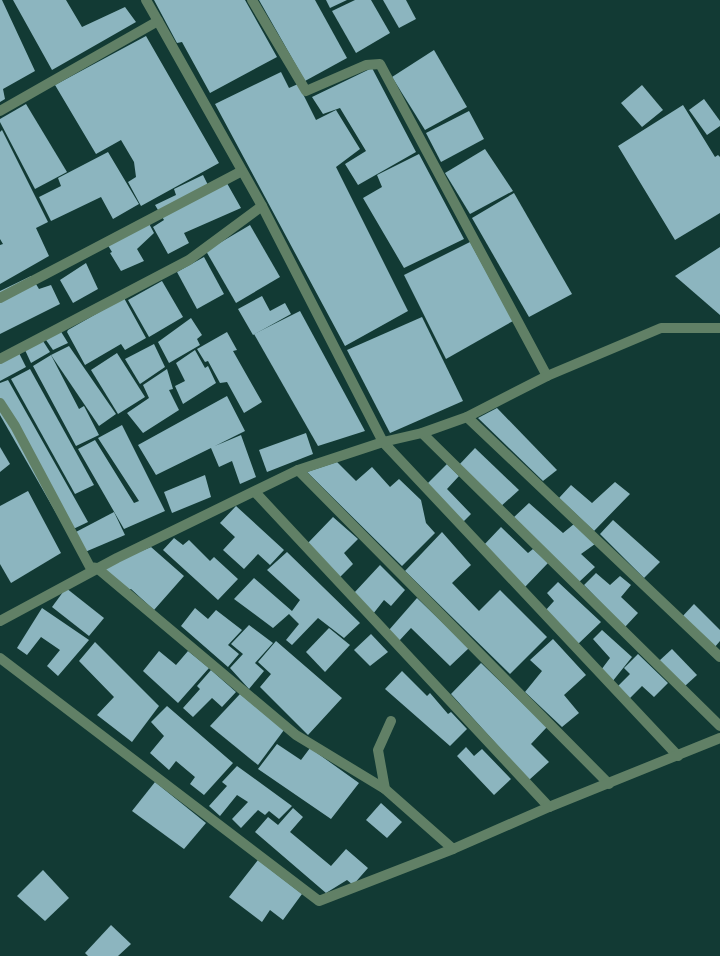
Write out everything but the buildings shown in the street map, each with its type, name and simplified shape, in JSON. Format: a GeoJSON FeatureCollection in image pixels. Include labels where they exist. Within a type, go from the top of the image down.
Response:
{"type":"FeatureCollection","features":[{"type":"Feature","properties":{"kind":"street"},"geometry":{"type":"LineString","coordinates":[[146,0],[262,206],[383,442],[678,756]]}},
{"type":"Feature","properties":{"kind":"street"},"geometry":{"type":"LineString","coordinates":[[252,0],[306,91],[366,65],[380,64],[547,376]]}},
{"type":"Feature","properties":{"kind":"street"},"geometry":{"type":"LineString","coordinates":[[0,111],[158,21]]}},
{"type":"Feature","properties":{"kind":"street"},"geometry":{"type":"LineString","coordinates":[[0,298],[242,171]]}},
{"type":"Feature","properties":{"kind":"street"},"geometry":{"type":"LineString","coordinates":[[0,359],[189,260],[262,206]]}},
{"type":"Feature","properties":{"kind":"street"},"geometry":{"type":"LineString","coordinates":[[0,621],[97,568],[298,470],[383,442],[422,433],[467,417],[547,376],[661,328],[720,328]]}},
{"type":"Feature","properties":{"kind":"street"},"geometry":{"type":"LineString","coordinates":[[0,403],[15,426],[90,567],[97,568],[296,735],[385,789],[453,849]]}},
{"type":"Feature","properties":{"kind":"street"},"geometry":{"type":"LineString","coordinates":[[467,417],[720,657]]}},
{"type":"Feature","properties":{"kind":"street"},"geometry":{"type":"LineString","coordinates":[[422,433],[720,726]]}},
{"type":"Feature","properties":{"kind":"street"},"geometry":{"type":"LineString","coordinates":[[298,470],[609,784]]}},
{"type":"Feature","properties":{"kind":"street"},"geometry":{"type":"LineString","coordinates":[[255,492],[549,807]]}},
{"type":"Feature","properties":{"kind":"street"},"geometry":{"type":"LineString","coordinates":[[0,658],[319,901],[453,849],[549,807],[720,738]]}},
{"type":"Feature","properties":{"kind":"street"},"geometry":{"type":"LineString","coordinates":[[385,789],[378,750],[391,721]]}}]}
